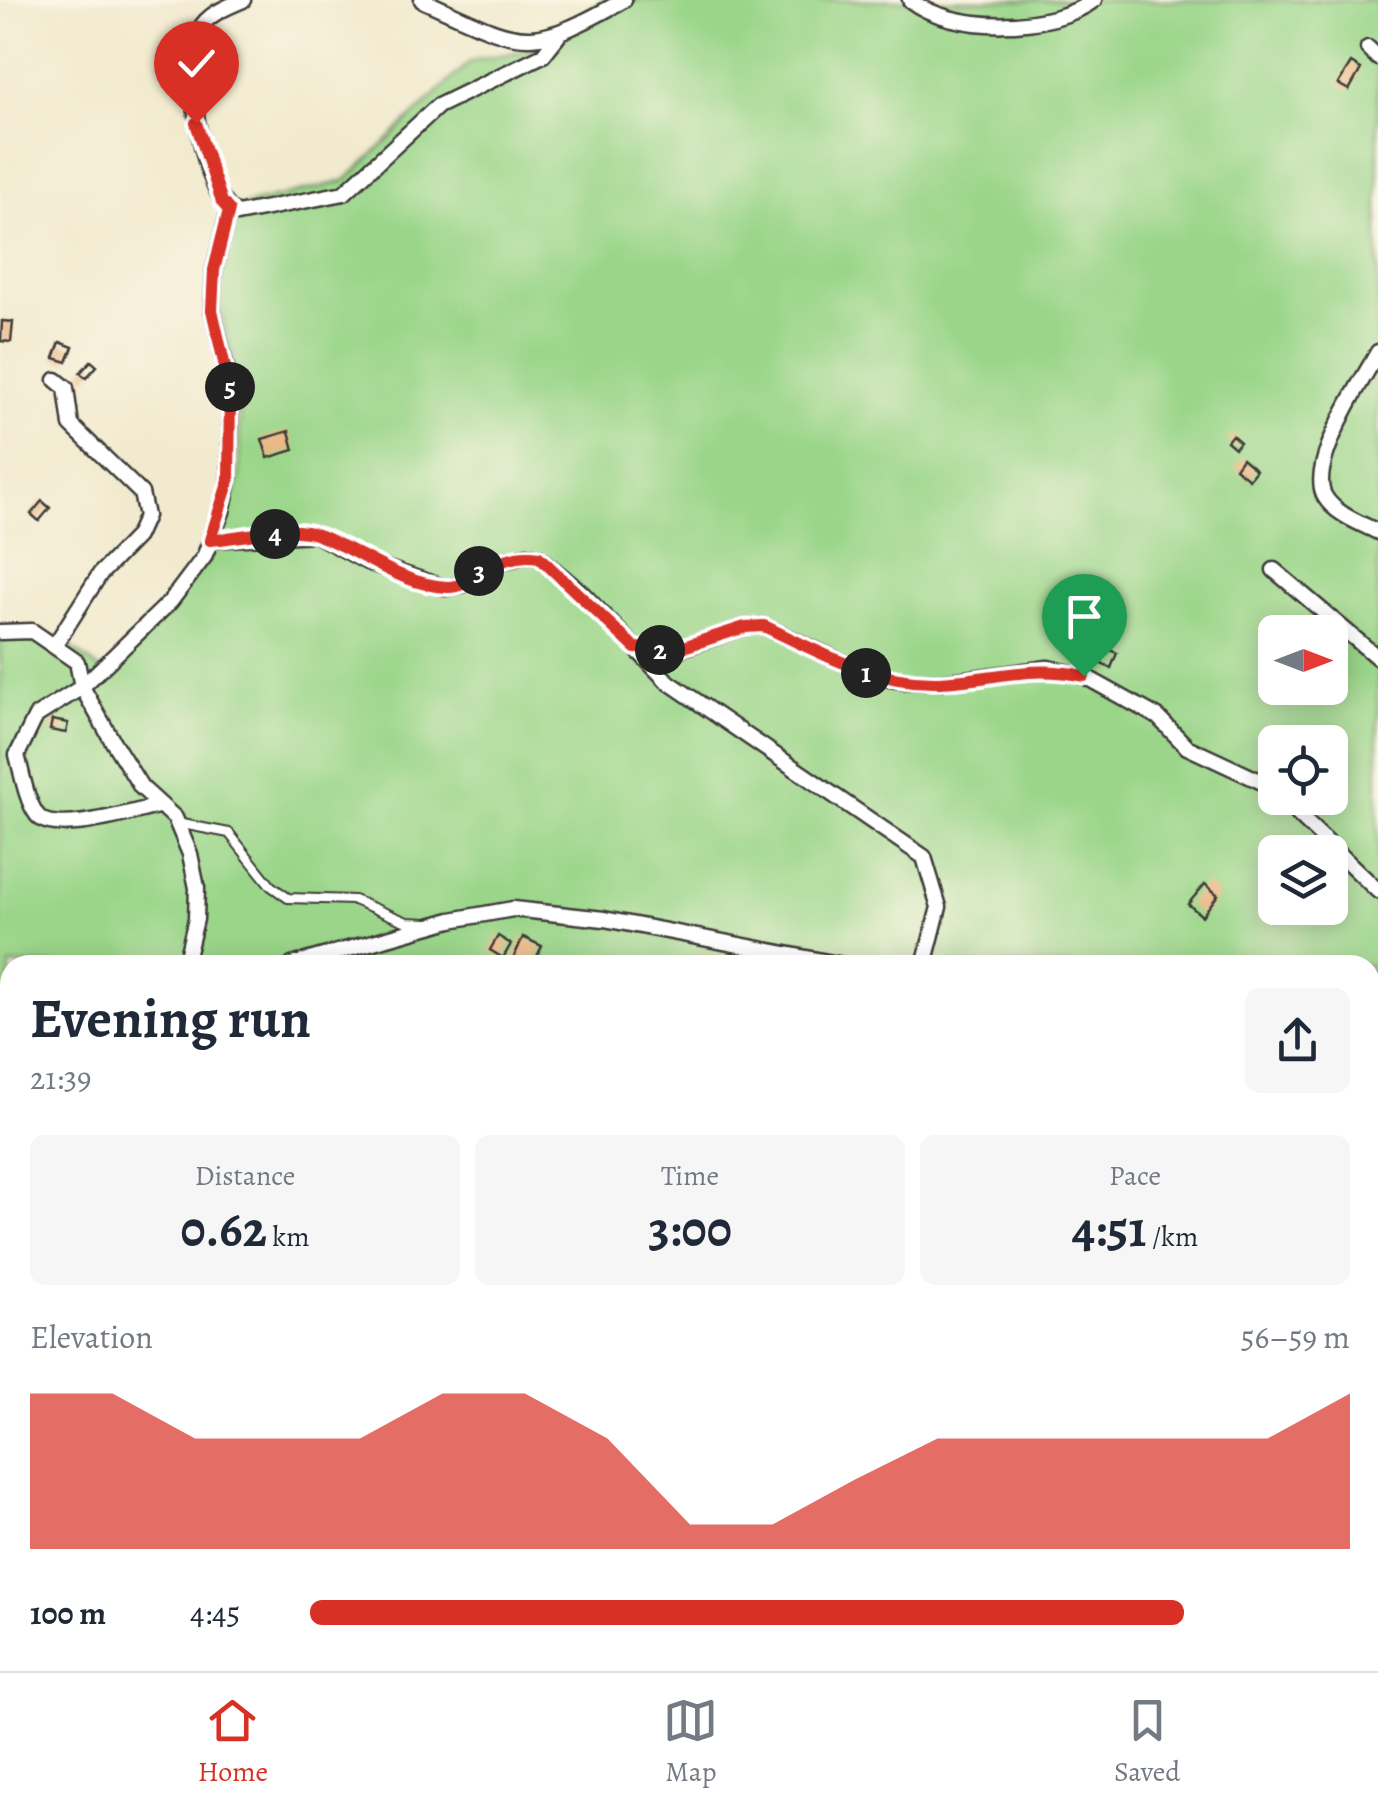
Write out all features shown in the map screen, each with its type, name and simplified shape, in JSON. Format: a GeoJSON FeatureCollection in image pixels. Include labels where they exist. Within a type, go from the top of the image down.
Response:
{"type":"FeatureCollection","features":[{"type":"Feature","properties":{"kind":"street"},"geometry":{"type":"LineString","coordinates":[[242,0],[206,20],[195,39],[193,64],[196,123],[222,202],[229,210],[245,214],[344,193],[438,106],[542,56],[558,36]]}},
{"type":"Feature","properties":{"kind":"street"},"geometry":{"type":"LineString","coordinates":[[422,0],[521,40],[558,36],[624,0]]}},
{"type":"Feature","properties":{"kind":"street"},"geometry":{"type":"LineString","coordinates":[[910,0],[935,15],[1025,25],[1072,14],[1094,0]]}},
{"type":"Feature","properties":{"kind":"street"},"geometry":{"type":"LineString","coordinates":[[159,806],[67,826],[42,820],[35,813],[17,755],[36,716],[82,687],[170,602],[210,540],[222,512],[230,465],[230,389],[212,310],[214,270],[229,210]]}},
{"type":"Feature","properties":{"kind":"street"},"geometry":{"type":"LineString","coordinates":[[1378,352],[1340,419],[1321,482],[1325,497],[1336,508],[1378,532]]}},
{"type":"Feature","properties":{"kind":"street"},"geometry":{"type":"LineString","coordinates":[[55,645],[100,574],[137,536],[146,516],[140,493],[71,425],[66,388],[56,380]]}},
{"type":"Feature","properties":{"kind":"street"},"geometry":{"type":"LineString","coordinates":[[210,540],[315,534],[367,562],[446,588],[462,585],[488,564],[527,554],[539,557],[666,681],[924,857],[939,907],[927,955]]}},
{"type":"Feature","properties":{"kind":"street"},"geometry":{"type":"LineString","coordinates":[[1274,570],[1378,658]]}},
{"type":"Feature","properties":{"kind":"street"},"geometry":{"type":"LineString","coordinates":[[635,648],[674,650],[745,627],[764,626],[872,676],[904,681],[942,682],[1048,668],[1084,676],[1158,717],[1188,747],[1258,780]]}},
{"type":"Feature","properties":{"kind":"street"},"geometry":{"type":"LineString","coordinates":[[0,632],[32,630],[77,662],[82,687],[127,766],[176,823],[197,888],[189,955]]}},
{"type":"Feature","properties":{"kind":"street"},"geometry":{"type":"LineString","coordinates":[[1299,815],[1378,891]]}},
{"type":"Feature","properties":{"kind":"street"},"geometry":{"type":"LineString","coordinates":[[328,955],[513,909],[604,919],[790,955]]}},
{"type":"Feature","properties":{"kind":"lane"},"geometry":{"type":"LineString","coordinates":[[176,823],[229,834],[272,886],[288,898],[354,900],[407,922],[434,926]]}},
{"type":"Feature","properties":{"kind":"green space"},"geometry":{"type":"Polygon","coordinates":[[[603,0],[1378,0],[1378,955],[0,955],[0,640],[15,634],[43,634],[67,645],[103,672],[212,551],[239,479],[239,385],[217,298],[237,207],[345,181],[471,61],[536,48],[603,0]]]}},
{"type":"Feature","properties":{"kind":"building"},"geometry":{"type":"Polygon","coordinates":[[[1351,63],[1361,69],[1349,90],[1338,84],[1351,63]]]}},
{"type":"Feature","properties":{"kind":"building"},"geometry":{"type":"Polygon","coordinates":[[[2,321],[13,322],[11,342],[1,341],[2,321]]]}},
{"type":"Feature","properties":{"kind":"building"},"geometry":{"type":"Polygon","coordinates":[[[60,342],[73,347],[67,362],[54,358],[60,342]]]}},
{"type":"Feature","properties":{"kind":"building"},"geometry":{"type":"Polygon","coordinates":[[[91,361],[97,366],[86,378],[80,373],[91,361]]]}},
{"type":"Feature","properties":{"kind":"building"},"geometry":{"type":"Polygon","coordinates":[[[289,431],[294,450],[268,458],[262,439],[289,431]]]}},
{"type":"Feature","properties":{"kind":"building"},"geometry":{"type":"Polygon","coordinates":[[[1232,435],[1240,442],[1235,448],[1227,441],[1232,435]]]}},
{"type":"Feature","properties":{"kind":"building"},"geometry":{"type":"Polygon","coordinates":[[[1242,458],[1256,470],[1249,479],[1235,468],[1242,458]]]}},
{"type":"Feature","properties":{"kind":"building"},"geometry":{"type":"Polygon","coordinates":[[[42,501],[50,508],[39,521],[31,514],[42,501]]]}},
{"type":"Feature","properties":{"kind":"building"},"geometry":{"type":"Polygon","coordinates":[[[1092,642],[1117,653],[1111,668],[1085,657],[1092,642]]]}},
{"type":"Feature","properties":{"kind":"building"},"geometry":{"type":"Polygon","coordinates":[[[52,720],[68,723],[66,733],[50,730],[52,720]]]}},
{"type":"Feature","properties":{"kind":"building"},"geometry":{"type":"Polygon","coordinates":[[[1205,884],[1218,895],[1202,916],[1188,904],[1205,884]]]}},
{"type":"Feature","properties":{"kind":"building"},"geometry":{"type":"Polygon","coordinates":[[[498,936],[511,944],[505,955],[490,950],[498,936]]]}},
{"type":"Feature","properties":{"kind":"building"},"geometry":{"type":"Polygon","coordinates":[[[523,937],[542,946],[538,955],[515,955],[523,937]]]}},
{"type":"Feature","properties":{"kind":"route"},"geometry":{"type":"LineString","coordinates":[[196,123],[222,202],[229,210],[214,270],[212,310],[230,389],[229,480],[210,540],[315,534],[367,562],[446,588],[462,585],[488,564],[527,554],[539,557],[583,594],[635,648],[674,650],[701,645],[745,627],[764,626],[872,676],[904,681],[942,682],[1048,668],[1084,676]]}}]}
